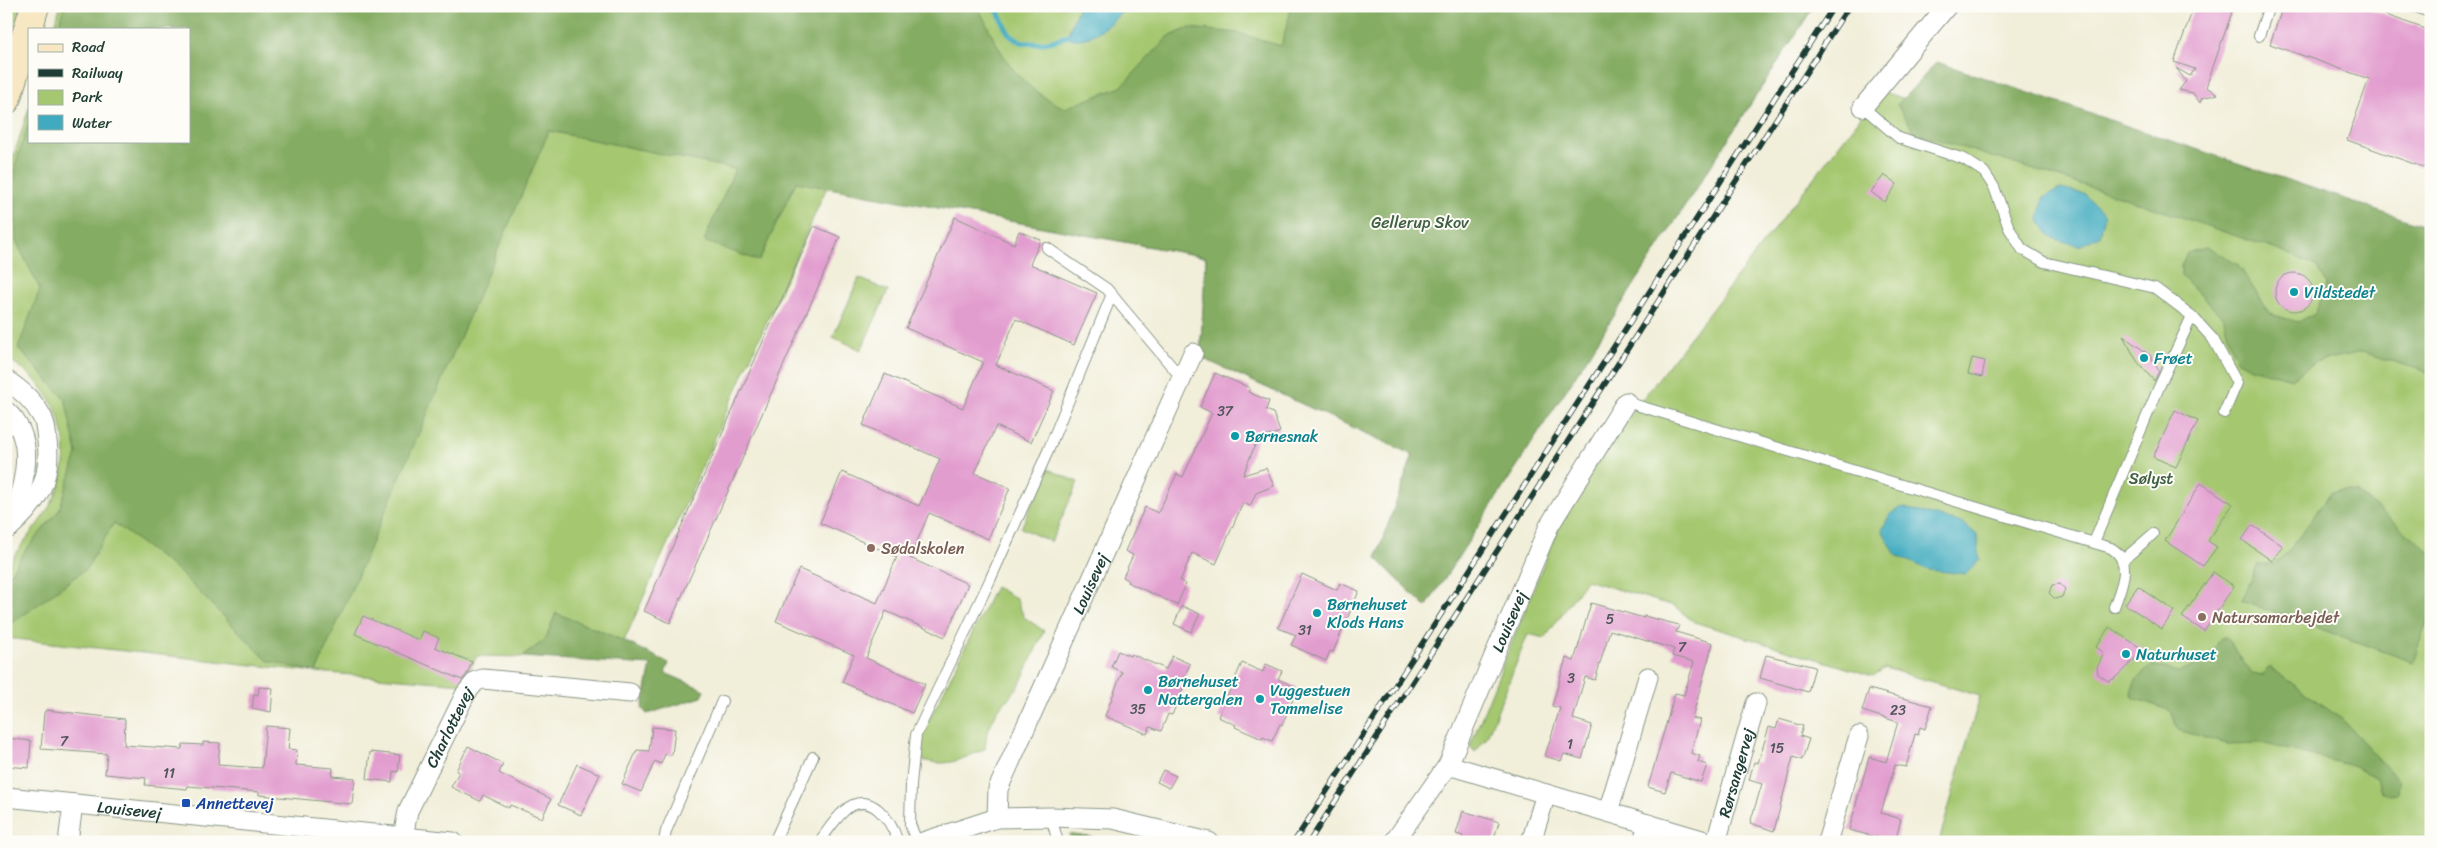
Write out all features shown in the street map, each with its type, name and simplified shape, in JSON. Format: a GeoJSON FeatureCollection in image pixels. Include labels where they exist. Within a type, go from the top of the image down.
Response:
{"type":"FeatureCollection","features":[{"type":"Feature","properties":{"kind":"main road"},"geometry":{"type":"LineString","coordinates":[[28,28],[35,6]]}},
{"type":"Feature","properties":{"kind":"main road"},"geometry":{"type":"LineString","coordinates":[[6,100],[28,29]]}},
{"type":"Feature","properties":{"kind":"street"},"geometry":{"type":"LineString","coordinates":[[1863,107],[1947,6]]}},
{"type":"Feature","properties":{"kind":"street","name":"Louisevej"},"geometry":{"type":"LineString","coordinates":[[997,818],[998,789],[1183,380],[1193,353]]}},
{"type":"Feature","properties":{"kind":"street"},"geometry":{"type":"LineString","coordinates":[[6,380],[23,392],[42,416],[48,449],[46,477],[39,493],[28,511],[8,531]]}},
{"type":"Feature","properties":{"kind":"street","name":"Louisevej"},"geometry":{"type":"LineString","coordinates":[[1394,842],[1448,765],[1549,526],[1626,402]]}},
{"type":"Feature","properties":{"kind":"street"},"geometry":{"type":"LineString","coordinates":[[6,411],[16,424],[26,456],[23,484],[8,531]]}},
{"type":"Feature","properties":{"kind":"street"},"geometry":{"type":"LineString","coordinates":[[1608,812],[1648,677]]}},
{"type":"Feature","properties":{"kind":"street","name":"Charlottevej"},"geometry":{"type":"LineString","coordinates":[[403,837],[408,811],[466,693],[476,681],[490,680],[630,693]]}},
{"type":"Feature","properties":{"kind":"street","name":"Rørsangervej"},"geometry":{"type":"LineString","coordinates":[[1716,842],[1756,703]]}},
{"type":"Feature","properties":{"kind":"street"},"geometry":{"type":"LineString","coordinates":[[1827,842],[1858,736]]}},
{"type":"Feature","properties":{"kind":"street"},"geometry":{"type":"LineString","coordinates":[[1448,765],[1608,812],[1646,833],[1709,842]]}},
{"type":"Feature","properties":{"kind":"street"},"geometry":{"type":"LineString","coordinates":[[1531,842],[1546,794]]}},
{"type":"Feature","properties":{"kind":"street","name":"Louisevej"},"geometry":{"type":"LineString","coordinates":[[6,797],[364,837],[403,837],[454,842]]}},
{"type":"Feature","properties":{"kind":"street","name":"Louisevej"},"geometry":{"type":"LineString","coordinates":[[68,842],[73,804]]}},
{"type":"Feature","properties":{"kind":"street"},"geometry":{"type":"LineString","coordinates":[[923,842],[997,818],[1051,817],[1113,820],[1209,842]]}},
{"type":"Feature","properties":{"kind":"lane"},"geometry":{"type":"LineString","coordinates":[[2259,36],[2269,6]]}},
{"type":"Feature","properties":{"kind":"lane"},"geometry":{"type":"LineString","coordinates":[[2414,6],[2431,13]]}},
{"type":"Feature","properties":{"kind":"lane"},"geometry":{"type":"LineString","coordinates":[[1863,107],[1899,138],[1964,159],[1984,172],[1994,187],[2009,228],[2022,250],[2044,262],[2155,288],[2192,316],[2213,339],[2237,383],[2224,413]]}},
{"type":"Feature","properties":{"kind":"lane"},"geometry":{"type":"LineString","coordinates":[[1047,248],[1107,289],[1183,380]]}},
{"type":"Feature","properties":{"kind":"lane"},"geometry":{"type":"LineString","coordinates":[[917,842],[910,824],[911,784],[916,735],[990,580],[1048,452],[1112,294]]}},
{"type":"Feature","properties":{"kind":"lane"},"geometry":{"type":"LineString","coordinates":[[2094,542],[2159,387],[2192,316]]}},
{"type":"Feature","properties":{"kind":"lane"},"geometry":{"type":"LineString","coordinates":[[1626,402],[2094,542],[2119,552],[2125,571],[2114,607]]}},
{"type":"Feature","properties":{"kind":"lane"},"geometry":{"type":"LineString","coordinates":[[2123,560],[2153,534]]}},
{"type":"Feature","properties":{"kind":"lane"},"geometry":{"type":"LineString","coordinates":[[664,842],[666,831],[722,701]]}},
{"type":"Feature","properties":{"kind":"lane"},"geometry":{"type":"LineString","coordinates":[[774,842],[813,757]]}},
{"type":"Feature","properties":{"kind":"lane"},"geometry":{"type":"LineString","coordinates":[[818,842],[844,811],[851,807],[865,804],[873,806],[887,816],[898,842]]}},
{"type":"Feature","properties":{"kind":"lane"},"geometry":{"type":"LineString","coordinates":[[1051,817],[1058,842]]}},
{"type":"Feature","properties":{"kind":"green space"},"geometry":{"type":"Polygon","coordinates":[[[6,6],[21,6],[6,54],[6,6]]]}},
{"type":"Feature","properties":{"kind":"green space","name":"Gellerup Skov"},"geometry":{"type":"Polygon","coordinates":[[[60,6],[1814,6],[1426,607],[1376,558],[1413,455],[1200,357],[1206,257],[827,187],[624,641],[556,613],[545,640],[522,657],[477,656],[462,684],[316,672],[6,638],[5,592],[7,569],[15,554],[48,509],[58,488],[64,466],[61,424],[53,405],[41,387],[25,371],[6,358],[6,210],[12,161],[28,111],[28,142],[190,142],[190,28],[54,28],[60,6]]]}},
{"type":"Feature","properties":{"kind":"green space","name":"Gellerup Skov"},"geometry":{"type":"Polygon","coordinates":[[[64,6],[978,6],[1002,53],[1021,78],[1033,89],[1065,108],[1121,87],[1168,37],[1189,28],[1238,33],[1281,46],[1292,6],[1814,6],[1426,607],[1376,558],[1413,455],[1200,357],[1206,257],[796,182],[759,261],[704,241],[735,169],[549,131],[316,672],[268,661],[177,570],[114,523],[86,569],[6,628],[6,580],[24,552],[59,510],[77,454],[65,399],[18,348],[40,289],[16,241],[15,165],[28,125],[28,142],[190,142],[190,28],[58,28],[64,6]]]}},
{"type":"Feature","properties":{"kind":"green space"},"geometry":{"type":"Polygon","coordinates":[[[1937,62],[2431,228],[2431,373],[2362,352],[2315,362],[2292,379],[2251,368],[2238,361],[2232,350],[2224,319],[2181,275],[2181,265],[2187,253],[2206,247],[2237,263],[2270,314],[2298,322],[2315,314],[2327,285],[2318,267],[2289,254],[2128,199],[1915,133],[1897,105],[1937,62]]]}},
{"type":"Feature","properties":{"kind":"green space","name":"Sølyst"},"geometry":{"type":"Polygon","coordinates":[[[1881,91],[2431,283],[2431,842],[1939,842],[1980,696],[1885,668],[1873,676],[1694,622],[1674,606],[1586,580],[1545,638],[1528,634],[1486,739],[1475,752],[1470,746],[1559,526],[1615,431],[1621,430],[1630,415],[1881,91]]]}},
{"type":"Feature","properties":{"kind":"green space"},"geometry":{"type":"Polygon","coordinates":[[[859,278],[888,291],[861,350],[833,337],[859,278]]]}},
{"type":"Feature","properties":{"kind":"green space"},"geometry":{"type":"Polygon","coordinates":[[[6,436],[12,454],[12,469],[6,486],[6,436]]]}},
{"type":"Feature","properties":{"kind":"green space"},"geometry":{"type":"Polygon","coordinates":[[[1048,469],[1078,482],[1051,542],[1021,528],[1048,469]]]}},
{"type":"Feature","properties":{"kind":"green space"},"geometry":{"type":"Polygon","coordinates":[[[2356,491],[2431,553],[2431,609],[2413,662],[2242,601],[2258,564],[2274,564],[2288,552],[2331,492],[2356,491]]]}},
{"type":"Feature","properties":{"kind":"green space"},"geometry":{"type":"Polygon","coordinates":[[[995,587],[1016,598],[1024,617],[1044,631],[1019,686],[997,711],[987,733],[985,749],[960,760],[945,763],[918,758],[920,739],[995,587]]]}},
{"type":"Feature","properties":{"kind":"green space"},"geometry":{"type":"Polygon","coordinates":[[[556,613],[624,641],[669,663],[665,673],[705,690],[702,697],[647,714],[642,708],[651,665],[522,657],[545,640],[556,613]]]}},
{"type":"Feature","properties":{"kind":"green space"},"geometry":{"type":"Polygon","coordinates":[[[2226,637],[2252,674],[2262,676],[2269,667],[2343,720],[2399,781],[2398,794],[2390,795],[2381,791],[2377,778],[2352,766],[2262,743],[2227,744],[2178,730],[2171,711],[2134,698],[2131,692],[2136,680],[2152,665],[2178,672],[2206,661],[2221,638],[2226,637]]]}},
{"type":"Feature","properties":{"kind":"green space"},"geometry":{"type":"Polygon","coordinates":[[[1069,834],[1120,842],[1072,842],[1069,834]]]}},
{"type":"Feature","properties":{"kind":"water"},"geometry":{"type":"Polygon","coordinates":[[[1079,6],[1128,6],[1100,31],[1083,39],[1075,39],[1067,36],[1079,6]]]}},
{"type":"Feature","properties":{"kind":"water"},"geometry":{"type":"Polygon","coordinates":[[[2060,189],[2085,194],[2105,215],[2100,236],[2079,246],[2052,238],[2039,220],[2043,198],[2060,189]]]}},
{"type":"Feature","properties":{"kind":"water"},"geometry":{"type":"Polygon","coordinates":[[[1901,507],[1963,523],[1977,535],[1980,560],[1965,574],[1929,570],[1896,555],[1882,530],[1890,514],[1901,507]]]}},
{"type":"Feature","properties":{"kind":"building"},"geometry":{"type":"Polygon","coordinates":[[[2194,6],[2216,6],[2232,12],[2206,87],[2218,94],[2202,98],[2200,103],[2193,93],[2179,90],[2186,81],[2176,68],[2190,76],[2195,69],[2174,62],[2194,6]]]}},
{"type":"Feature","properties":{"kind":"building"},"geometry":{"type":"Polygon","coordinates":[[[2283,6],[2361,6],[2431,31],[2431,170],[2347,140],[2369,79],[2270,44],[2283,6]]]}},
{"type":"Feature","properties":{"kind":"building"},"geometry":{"type":"Polygon","coordinates":[[[1884,175],[1897,184],[1885,202],[1871,192],[1884,175]]]}},
{"type":"Feature","properties":{"kind":"building"},"geometry":{"type":"Polygon","coordinates":[[[955,217],[1014,244],[1019,231],[1041,240],[1030,264],[1097,293],[1074,345],[1016,319],[996,365],[1054,391],[1031,442],[996,426],[975,473],[1010,488],[988,539],[929,513],[910,558],[968,584],[945,637],[886,611],[866,658],[925,684],[912,713],[842,682],[854,655],[776,621],[799,569],[877,603],[897,557],[820,523],[842,472],[919,506],[940,459],[863,425],[885,374],[963,408],[983,362],[906,328],[955,217]]]}},
{"type":"Feature","properties":{"kind":"building"},"geometry":{"type":"Polygon","coordinates":[[[814,226],[840,237],[670,623],[644,611],[814,226]]]}},
{"type":"Feature","properties":{"kind":"building","name":"Vildstedet"},"geometry":{"type":"Polygon","coordinates":[[[2294,273],[2307,279],[2313,292],[2307,305],[2294,311],[2281,305],[2275,292],[2281,279],[2294,273]]]}},
{"type":"Feature","properties":{"kind":"building"},"geometry":{"type":"Polygon","coordinates":[[[2123,336],[2150,355],[2159,371],[2154,381],[2137,361],[2123,336]]]}},
{"type":"Feature","properties":{"kind":"building"},"geometry":{"type":"Polygon","coordinates":[[[1972,358],[1985,361],[1982,377],[1968,374],[1972,358]]]}},
{"type":"Feature","properties":{"kind":"building"},"geometry":{"type":"Polygon","coordinates":[[[1215,373],[1250,388],[1248,392],[1269,401],[1266,410],[1273,413],[1280,432],[1257,440],[1243,475],[1266,468],[1274,486],[1256,493],[1250,506],[1243,503],[1216,564],[1192,553],[1180,581],[1186,584],[1177,605],[1127,582],[1128,580],[1123,577],[1133,555],[1125,551],[1145,507],[1158,513],[1177,474],[1183,477],[1212,413],[1200,407],[1215,373]]]}},
{"type":"Feature","properties":{"kind":"building"},"geometry":{"type":"Polygon","coordinates":[[[2175,410],[2198,421],[2176,467],[2153,457],[2175,410]]]}},
{"type":"Feature","properties":{"kind":"building"},"geometry":{"type":"Polygon","coordinates":[[[2201,483],[2233,504],[2208,541],[2217,547],[2203,566],[2165,541],[2201,483]]]}},
{"type":"Feature","properties":{"kind":"building"},"geometry":{"type":"Polygon","coordinates":[[[2252,525],[2283,546],[2272,561],[2242,540],[2252,525]]]}},
{"type":"Feature","properties":{"kind":"building"},"geometry":{"type":"Polygon","coordinates":[[[2213,572],[2234,586],[2204,631],[2182,617],[2213,572]]]}},
{"type":"Feature","properties":{"kind":"building","name":"Børnehuset Klods Hans"},"geometry":{"type":"Polygon","coordinates":[[[1302,574],[1337,590],[1340,583],[1359,591],[1333,652],[1330,651],[1326,661],[1291,645],[1296,635],[1278,628],[1302,574]]]}},
{"type":"Feature","properties":{"kind":"building"},"geometry":{"type":"Polygon","coordinates":[[[2060,584],[2065,589],[2062,597],[2055,599],[2049,593],[2052,585],[2060,584]]]}},
{"type":"Feature","properties":{"kind":"building"},"geometry":{"type":"Polygon","coordinates":[[[2138,586],[2174,611],[2162,629],[2125,604],[2138,586]]]}},
{"type":"Feature","properties":{"kind":"building"},"geometry":{"type":"Polygon","coordinates":[[[1591,603],[1644,618],[1644,616],[1679,625],[1676,632],[1713,643],[1692,718],[1700,720],[1691,753],[1700,756],[1698,762],[1707,765],[1701,782],[1671,773],[1665,792],[1648,787],[1675,693],[1684,695],[1694,662],[1672,656],[1674,649],[1610,630],[1595,680],[1585,677],[1573,719],[1592,725],[1582,759],[1564,754],[1561,761],[1545,756],[1560,708],[1552,706],[1566,658],[1574,661],[1591,603]]]}},
{"type":"Feature","properties":{"kind":"building"},"geometry":{"type":"Polygon","coordinates":[[[1182,606],[1200,614],[1191,632],[1174,624],[1182,606]]]}},
{"type":"Feature","properties":{"kind":"building"},"geometry":{"type":"Polygon","coordinates":[[[363,616],[419,640],[423,631],[439,638],[435,647],[472,662],[467,674],[462,680],[355,634],[363,616]]]}},
{"type":"Feature","properties":{"kind":"building","name":"Naturhuset"},"geometry":{"type":"Polygon","coordinates":[[[2109,627],[2144,650],[2114,679],[2108,681],[2098,674],[2097,668],[2104,653],[2096,647],[2109,627]]]}},
{"type":"Feature","properties":{"kind":"building","name":"Børnehuset Nattergalen"},"geometry":{"type":"Polygon","coordinates":[[[1118,651],[1130,656],[1131,654],[1166,669],[1172,656],[1190,664],[1183,680],[1186,681],[1172,715],[1168,714],[1161,731],[1150,727],[1147,734],[1105,716],[1122,672],[1111,667],[1118,651]]]}},
{"type":"Feature","properties":{"kind":"building"},"geometry":{"type":"Polygon","coordinates":[[[1766,655],[1815,667],[1808,692],[1760,678],[1766,655]]]}},
{"type":"Feature","properties":{"kind":"building","name":"Vuggestuen Tommelise"},"geometry":{"type":"Polygon","coordinates":[[[1242,663],[1263,672],[1266,664],[1282,671],[1278,679],[1296,687],[1295,689],[1297,690],[1282,725],[1280,724],[1272,741],[1263,737],[1262,739],[1235,727],[1236,725],[1218,717],[1242,663]]]}},
{"type":"Feature","properties":{"kind":"building"},"geometry":{"type":"Polygon","coordinates":[[[259,687],[273,688],[271,712],[252,708],[254,694],[258,695],[259,687]]]}},
{"type":"Feature","properties":{"kind":"building"},"geometry":{"type":"Polygon","coordinates":[[[1869,689],[1932,706],[1925,729],[1920,727],[1918,735],[1915,734],[1906,767],[1895,765],[1881,813],[1901,819],[1895,842],[1849,830],[1869,757],[1886,762],[1898,722],[1862,711],[1869,689]]]}},
{"type":"Feature","properties":{"kind":"building"},"geometry":{"type":"Polygon","coordinates":[[[46,710],[125,719],[124,745],[182,749],[183,744],[203,745],[203,742],[220,743],[218,765],[262,768],[266,726],[290,728],[288,749],[297,750],[296,765],[333,768],[332,776],[355,778],[352,804],[259,795],[259,792],[188,786],[187,789],[145,785],[146,778],[105,774],[107,754],[41,749],[44,713],[46,710]]]}},
{"type":"Feature","properties":{"kind":"building"},"geometry":{"type":"Polygon","coordinates":[[[1779,719],[1803,726],[1800,736],[1809,739],[1802,760],[1793,757],[1774,831],[1750,823],[1762,784],[1749,780],[1754,762],[1758,763],[1769,727],[1776,729],[1779,719]]]}},
{"type":"Feature","properties":{"kind":"building"},"geometry":{"type":"Polygon","coordinates":[[[652,727],[675,729],[672,755],[665,754],[661,764],[655,761],[641,792],[622,784],[637,750],[649,751],[652,727]]]}},
{"type":"Feature","properties":{"kind":"building"},"geometry":{"type":"Polygon","coordinates":[[[6,738],[31,741],[29,768],[6,766],[6,738]]]}},
{"type":"Feature","properties":{"kind":"building"},"geometry":{"type":"Polygon","coordinates":[[[468,746],[503,764],[499,773],[551,799],[542,818],[510,805],[509,808],[483,795],[480,801],[451,787],[459,772],[456,771],[468,746]]]}},
{"type":"Feature","properties":{"kind":"building"},"geometry":{"type":"Polygon","coordinates":[[[370,752],[400,755],[398,772],[393,771],[392,782],[367,779],[370,752]]]}},
{"type":"Feature","properties":{"kind":"building"},"geometry":{"type":"Polygon","coordinates":[[[577,764],[600,774],[581,815],[558,805],[577,764]]]}},
{"type":"Feature","properties":{"kind":"building"},"geometry":{"type":"Polygon","coordinates":[[[1163,770],[1176,776],[1169,788],[1157,782],[1163,770]]]}},
{"type":"Feature","properties":{"kind":"building"},"geometry":{"type":"Polygon","coordinates":[[[1463,811],[1499,822],[1493,842],[1461,842],[1463,836],[1456,834],[1463,811]]]}},
{"type":"Feature","properties":{"kind":"waterway"},"geometry":{"type":"LineString","coordinates":[[996,6],[1010,35],[1023,42],[1046,42],[1067,36]]}},
{"type":"Feature","properties":{"kind":"railway"},"geometry":{"type":"LineString","coordinates":[[1294,842],[1834,6]]}},
{"type":"Feature","properties":{"kind":"railway"},"geometry":{"type":"LineString","coordinates":[[1309,842],[1849,6]]}},
{"type":"Feature","properties":{"kind":"place","name":"Vildstedet"},"geometry":{"type":"Point","coordinates":[2294,292]}},
{"type":"Feature","properties":{"kind":"place","name":"Frøet"},"geometry":{"type":"Point","coordinates":[2144,358]}},
{"type":"Feature","properties":{"kind":"place","name":"Børnesnak"},"geometry":{"type":"Point","coordinates":[1235,436]}},
{"type":"Feature","properties":{"kind":"place","name":"Sødalskolen"},"geometry":{"type":"Point","coordinates":[871,548]}},
{"type":"Feature","properties":{"kind":"place","name":"Børnehuset Klods Hans"},"geometry":{"type":"Point","coordinates":[1317,613]}},
{"type":"Feature","properties":{"kind":"place","name":"Natursamarbejdet"},"geometry":{"type":"Point","coordinates":[2202,617]}},
{"type":"Feature","properties":{"kind":"place","name":"Naturhuset"},"geometry":{"type":"Point","coordinates":[2126,654]}},
{"type":"Feature","properties":{"kind":"place","name":"Børnehuset Nattergalen"},"geometry":{"type":"Point","coordinates":[1148,690]}},
{"type":"Feature","properties":{"kind":"place","name":"Vuggestuen Tommelise"},"geometry":{"type":"Point","coordinates":[1260,699]}},
{"type":"Feature","properties":{"kind":"place","name":"Annettevej"},"geometry":{"type":"Point","coordinates":[186,803]}}]}
